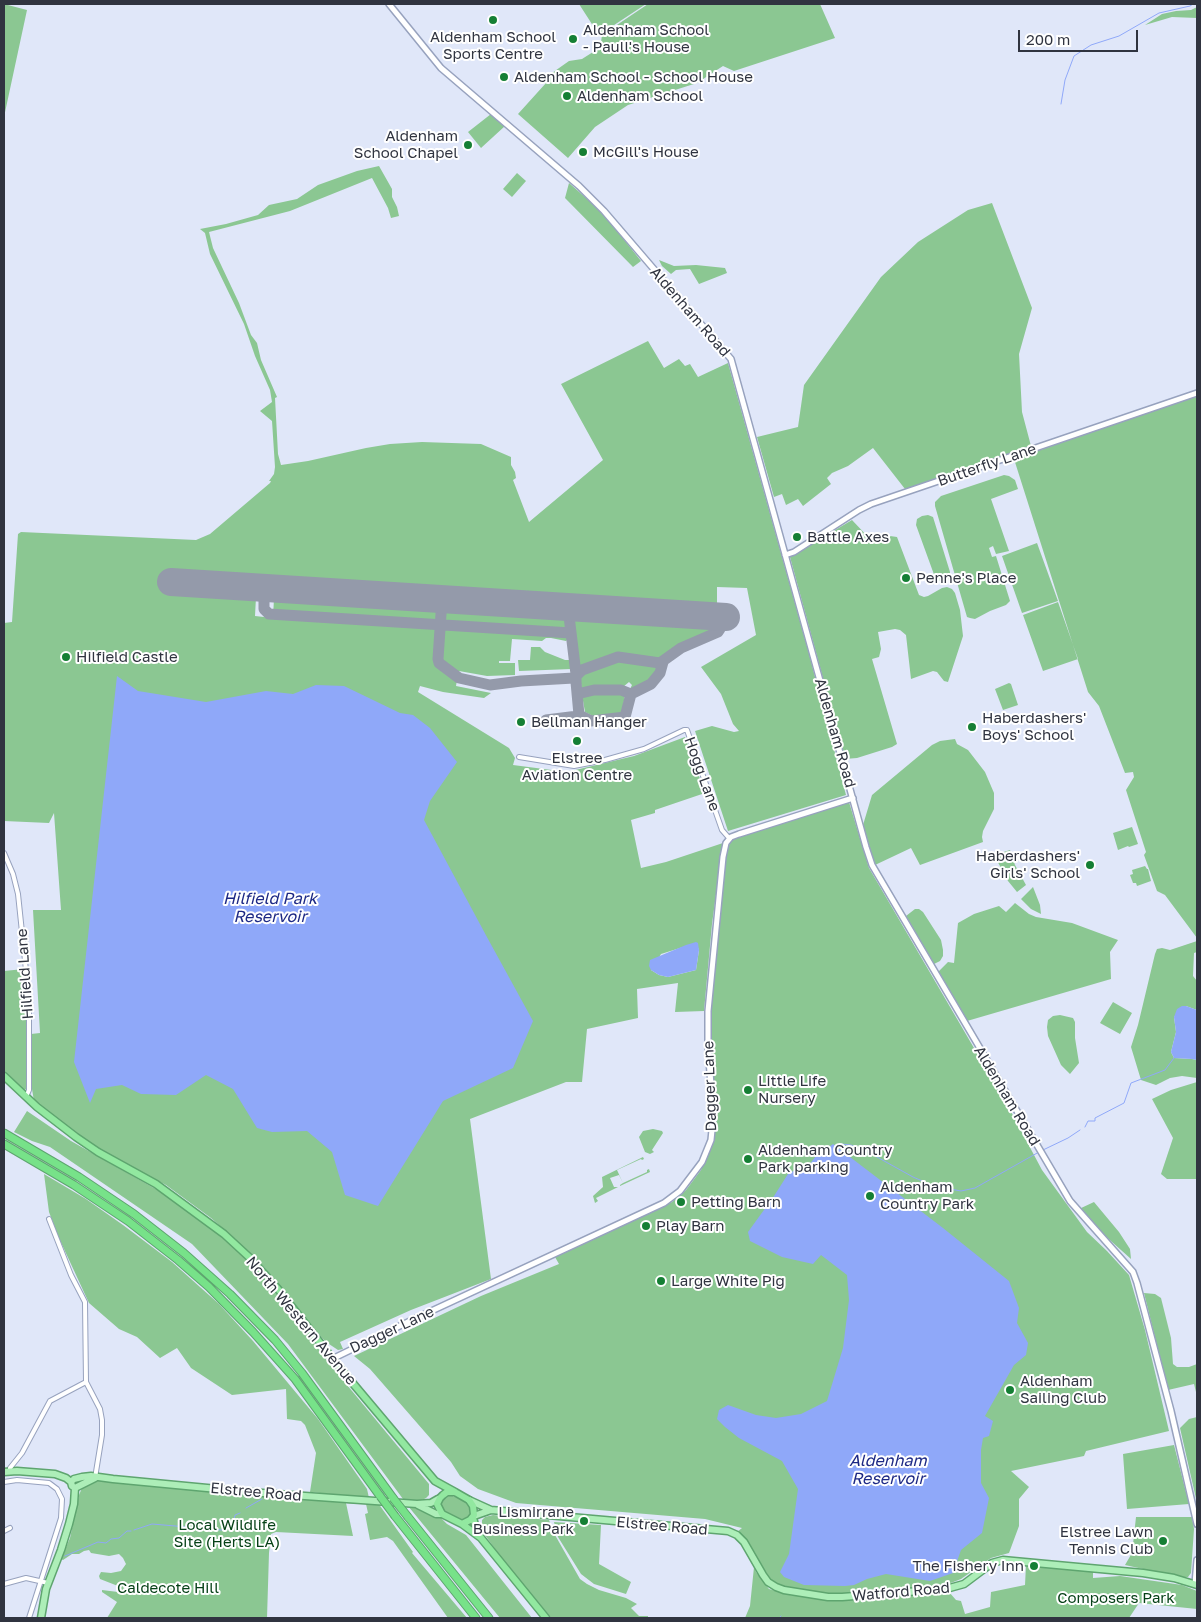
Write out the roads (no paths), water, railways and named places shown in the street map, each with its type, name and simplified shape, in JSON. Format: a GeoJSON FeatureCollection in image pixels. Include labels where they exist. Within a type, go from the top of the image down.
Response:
{"type":"FeatureCollection","features":[{"type":"Feature","properties":{"kind":"highway","name":"North Western Avenue"},"geometry":{"type":"LineString","coordinates":[[4,1076],[53,1120],[76,1137],[98,1152],[156,1184],[224,1234],[261,1270],[435,1481],[455,1492]]}},
{"type":"Feature","properties":{"kind":"highway"},"geometry":{"type":"LineString","coordinates":[[4,1133],[79,1177],[134,1214],[184,1252],[230,1294],[270,1335],[302,1373],[393,1498],[489,1618]]}},
{"type":"Feature","properties":{"kind":"highway"},"geometry":{"type":"LineString","coordinates":[[4,1144],[74,1185],[162,1246],[239,1316],[290,1374],[395,1516],[476,1618]]}},
{"type":"Feature","properties":{"kind":"highway","name":"North Western Avenue"},"geometry":{"type":"LineString","coordinates":[[435,1481],[439,1499]]}},
{"type":"Feature","properties":{"kind":"highway"},"geometry":{"type":"LineString","coordinates":[[481,1538],[462,1524],[442,1514],[438,1505],[439,1499],[447,1492],[455,1492],[469,1500],[474,1509],[476,1528],[481,1538],[546,1618]]}},
{"type":"Feature","properties":{"kind":"highway"},"geometry":{"type":"LineString","coordinates":[[462,1524],[474,1517]]}},
{"type":"Feature","properties":{"kind":"main road"},"geometry":{"type":"LineString","coordinates":[[7,1471],[55,1474],[76,1483],[95,1478]]}},
{"type":"Feature","properties":{"kind":"main road","name":"Elstree Road"},"geometry":{"type":"LineString","coordinates":[[95,1478],[417,1504],[431,1503],[439,1499]]}},
{"type":"Feature","properties":{"kind":"main road"},"geometry":{"type":"LineString","coordinates":[[41,1618],[48,1583],[62,1550],[70,1524],[76,1483]]}},
{"type":"Feature","properties":{"kind":"main road","name":"Elstree Road"},"geometry":{"type":"LineString","coordinates":[[469,1500],[491,1510],[728,1531],[737,1535],[744,1542],[763,1575],[768,1582],[776,1587]]}},
{"type":"Feature","properties":{"kind":"main road","name":"Elstree Road"},"geometry":{"type":"LineString","coordinates":[[417,1504],[436,1514],[442,1514]]}},
{"type":"Feature","properties":{"kind":"main road","name":"Elstree Road"},"geometry":{"type":"LineString","coordinates":[[474,1517],[491,1510]]}},
{"type":"Feature","properties":{"kind":"main road","name":"Watford Road"},"geometry":{"type":"LineString","coordinates":[[776,1587],[828,1597],[935,1590],[964,1584],[992,1563],[1003,1560],[1143,1573],[1174,1578],[1196,1585]]}},
{"type":"Feature","properties":{"kind":"street","name":"Aldenham Road"},"geometry":{"type":"LineString","coordinates":[[389,4],[442,68],[579,186],[604,212],[725,351],[733,363],[872,865],[1070,1201],[1133,1272],[1171,1411],[1197,1524]]}},
{"type":"Feature","properties":{"kind":"street","name":"Butterfly Lane"},"geometry":{"type":"LineString","coordinates":[[785,555],[794,552],[871,504],[1197,393]]}},
{"type":"Feature","properties":{"kind":"street","name":"Hogg Lane"},"geometry":{"type":"LineString","coordinates":[[519,758],[574,766],[605,760],[644,748],[687,730],[722,830],[729,838]]}},
{"type":"Feature","properties":{"kind":"street"},"geometry":{"type":"LineString","coordinates":[[729,838],[853,798]]}},
{"type":"Feature","properties":{"kind":"street","name":"Dagger Lane"},"geometry":{"type":"LineString","coordinates":[[334,1358],[664,1204],[689,1182],[702,1162],[711,1140],[713,1110],[708,1048],[708,1012],[723,856],[729,838]]}},
{"type":"Feature","properties":{"kind":"street","name":"Hilfield Lane"},"geometry":{"type":"LineString","coordinates":[[4,852],[13,874],[18,894],[29,999],[30,1087],[26,1097]]}},
{"type":"Feature","properties":{"kind":"street"},"geometry":{"type":"LineString","coordinates":[[49,1219],[71,1275],[85,1302],[86,1382],[100,1409],[102,1420],[102,1435],[95,1478]]}},
{"type":"Feature","properties":{"kind":"street"},"geometry":{"type":"LineString","coordinates":[[7,1471],[22,1453],[47,1405],[53,1399],[86,1382]]}},
{"type":"Feature","properties":{"kind":"street"},"geometry":{"type":"LineString","coordinates":[[4,1482],[17,1480],[48,1483],[57,1489],[62,1499],[61,1518],[29,1618]]}},
{"type":"Feature","properties":{"kind":"street"},"geometry":{"type":"LineString","coordinates":[[4,1531],[10,1528]]}},
{"type":"Feature","properties":{"kind":"street"},"geometry":{"type":"LineString","coordinates":[[1196,1585],[1197,1560]]}},
{"type":"Feature","properties":{"kind":"street"},"geometry":{"type":"LineString","coordinates":[[4,1584],[26,1578],[48,1583]]}},
{"type":"Feature","properties":{"kind":"water","name":"Hilfield Park Reservoir"},"geometry":{"type":"Polygon","coordinates":[[[117,676],[138,691],[206,702],[266,691],[293,694],[316,685],[344,686],[400,713],[413,715],[430,728],[457,762],[430,801],[424,820],[533,1021],[513,1068],[443,1101],[378,1206],[345,1195],[332,1152],[307,1131],[272,1132],[257,1128],[233,1089],[206,1075],[176,1095],[141,1094],[122,1085],[96,1089],[90,1103],[74,1062],[117,676]]]}},
{"type":"Feature","properties":{"kind":"water"},"geometry":{"type":"Polygon","coordinates":[[[696,942],[698,943],[699,950],[696,970],[668,977],[659,975],[651,970],[649,966],[650,960],[696,942]]]}},
{"type":"Feature","properties":{"kind":"water"},"geometry":{"type":"Polygon","coordinates":[[[1182,1006],[1197,1010],[1197,1060],[1174,1058],[1171,1052],[1176,1032],[1174,1017],[1177,1009],[1182,1006]]]}},
{"type":"Feature","properties":{"kind":"water","name":"Aldenham Reservoir"},"geometry":{"type":"Polygon","coordinates":[[[833,1144],[1009,1281],[1019,1308],[1017,1323],[1028,1343],[1026,1355],[1014,1365],[985,1416],[993,1421],[989,1436],[983,1438],[981,1450],[981,1483],[989,1498],[982,1533],[961,1550],[953,1573],[930,1581],[886,1574],[854,1585],[804,1585],[784,1577],[780,1572],[789,1554],[798,1489],[782,1461],[739,1438],[717,1419],[719,1410],[728,1405],[756,1415],[776,1418],[801,1414],[827,1401],[843,1348],[849,1300],[847,1275],[821,1255],[813,1264],[782,1257],[750,1241],[748,1232],[788,1174],[809,1165],[823,1147],[829,1147],[833,1144]]]}},
{"type":"Feature","properties":{"kind":"waterway"},"geometry":{"type":"LineString","coordinates":[[1061,104],[1065,80],[1074,56],[1091,45],[1119,36],[1159,13],[1193,4]]}},
{"type":"Feature","properties":{"kind":"waterway"},"geometry":{"type":"LineString","coordinates":[[1085,1127],[1088,1121],[1095,1121],[1095,1118],[1124,1103],[1131,1083],[1165,1070],[1174,1058]]}},
{"type":"Feature","properties":{"kind":"waterway"},"geometry":{"type":"LineString","coordinates":[[1043,1150],[1080,1130]]}},
{"type":"Feature","properties":{"kind":"waterway"},"geometry":{"type":"LineString","coordinates":[[836,1146],[841,1144],[851,1145],[934,1186],[961,1191],[975,1188],[1039,1152]]}},
{"type":"Feature","properties":{"kind":"waterway"},"geometry":{"type":"LineString","coordinates":[[246,1508],[262,1499]]}},
{"type":"Feature","properties":{"kind":"waterway"},"geometry":{"type":"LineString","coordinates":[[134,1530],[152,1524],[222,1530],[234,1520],[235,1515],[240,1513]]}},
{"type":"Feature","properties":{"kind":"waterway"},"geometry":{"type":"LineString","coordinates":[[65,1556],[98,1542],[106,1543],[111,1539],[119,1538],[127,1531],[131,1531]]}},
{"type":"Feature","properties":{"kind":"place","name":"Aldenham School Sports Centre"},"geometry":{"type":"Point","coordinates":[493,20]}},
{"type":"Feature","properties":{"kind":"place","name":"Aldenham School - Paull's House"},"geometry":{"type":"Point","coordinates":[573,39]}},
{"type":"Feature","properties":{"kind":"place","name":"Aldenham School - School House"},"geometry":{"type":"Point","coordinates":[504,77]}},
{"type":"Feature","properties":{"kind":"place","name":"Aldenham School"},"geometry":{"type":"Point","coordinates":[567,96]}},
{"type":"Feature","properties":{"kind":"place","name":"Aldenham School Chapel"},"geometry":{"type":"Point","coordinates":[468,145]}},
{"type":"Feature","properties":{"kind":"place","name":"McGill's House"},"geometry":{"type":"Point","coordinates":[583,152]}},
{"type":"Feature","properties":{"kind":"place","name":"Battle Axes"},"geometry":{"type":"Point","coordinates":[797,537]}},
{"type":"Feature","properties":{"kind":"place","name":"Penne's Place"},"geometry":{"type":"Point","coordinates":[906,578]}},
{"type":"Feature","properties":{"kind":"place","name":"Hilfield Castle"},"geometry":{"type":"Point","coordinates":[66,657]}},
{"type":"Feature","properties":{"kind":"place","name":"Bellman Hanger"},"geometry":{"type":"Point","coordinates":[521,722]}},
{"type":"Feature","properties":{"kind":"place","name":"Haberdashers' Boys' School"},"geometry":{"type":"Point","coordinates":[972,727]}},
{"type":"Feature","properties":{"kind":"place","name":"Elstree Aviation Centre"},"geometry":{"type":"Point","coordinates":[577,741]}},
{"type":"Feature","properties":{"kind":"place","name":"Haberdashers' Girls' School"},"geometry":{"type":"Point","coordinates":[1090,865]}},
{"type":"Feature","properties":{"kind":"place","name":"Little Life Nursery"},"geometry":{"type":"Point","coordinates":[748,1090]}},
{"type":"Feature","properties":{"kind":"place","name":"Aldenham Country Park parking"},"geometry":{"type":"Point","coordinates":[748,1159]}},
{"type":"Feature","properties":{"kind":"place","name":"Aldenham Country Park"},"geometry":{"type":"Point","coordinates":[870,1196]}},
{"type":"Feature","properties":{"kind":"place","name":"Petting Barn"},"geometry":{"type":"Point","coordinates":[681,1202]}},
{"type":"Feature","properties":{"kind":"place","name":"Play Barn"},"geometry":{"type":"Point","coordinates":[646,1226]}},
{"type":"Feature","properties":{"kind":"place","name":"Large White Pig"},"geometry":{"type":"Point","coordinates":[661,1281]}},
{"type":"Feature","properties":{"kind":"place","name":"Aldenham Sailing Club"},"geometry":{"type":"Point","coordinates":[1010,1390]}},
{"type":"Feature","properties":{"kind":"place","name":"Lismirrane Business Park"},"geometry":{"type":"Point","coordinates":[584,1521]}},
{"type":"Feature","properties":{"kind":"place","name":"Elstree Lawn Tennis Club"},"geometry":{"type":"Point","coordinates":[1163,1541]}},
{"type":"Feature","properties":{"kind":"place","name":"The Fishery Inn"},"geometry":{"type":"Point","coordinates":[1034,1566]}},
{"type":"Feature","properties":{"kind":"park label","name":"Local Wildlife Site (Herts LA)"},"geometry":{"type":"Point","coordinates":[227,1534]}},
{"type":"Feature","properties":{"kind":"park label","name":"Caldecote Hill"},"geometry":{"type":"Point","coordinates":[168,1588]}},
{"type":"Feature","properties":{"kind":"park label","name":"Composers Park"},"geometry":{"type":"Point","coordinates":[1116,1598]}}]}
